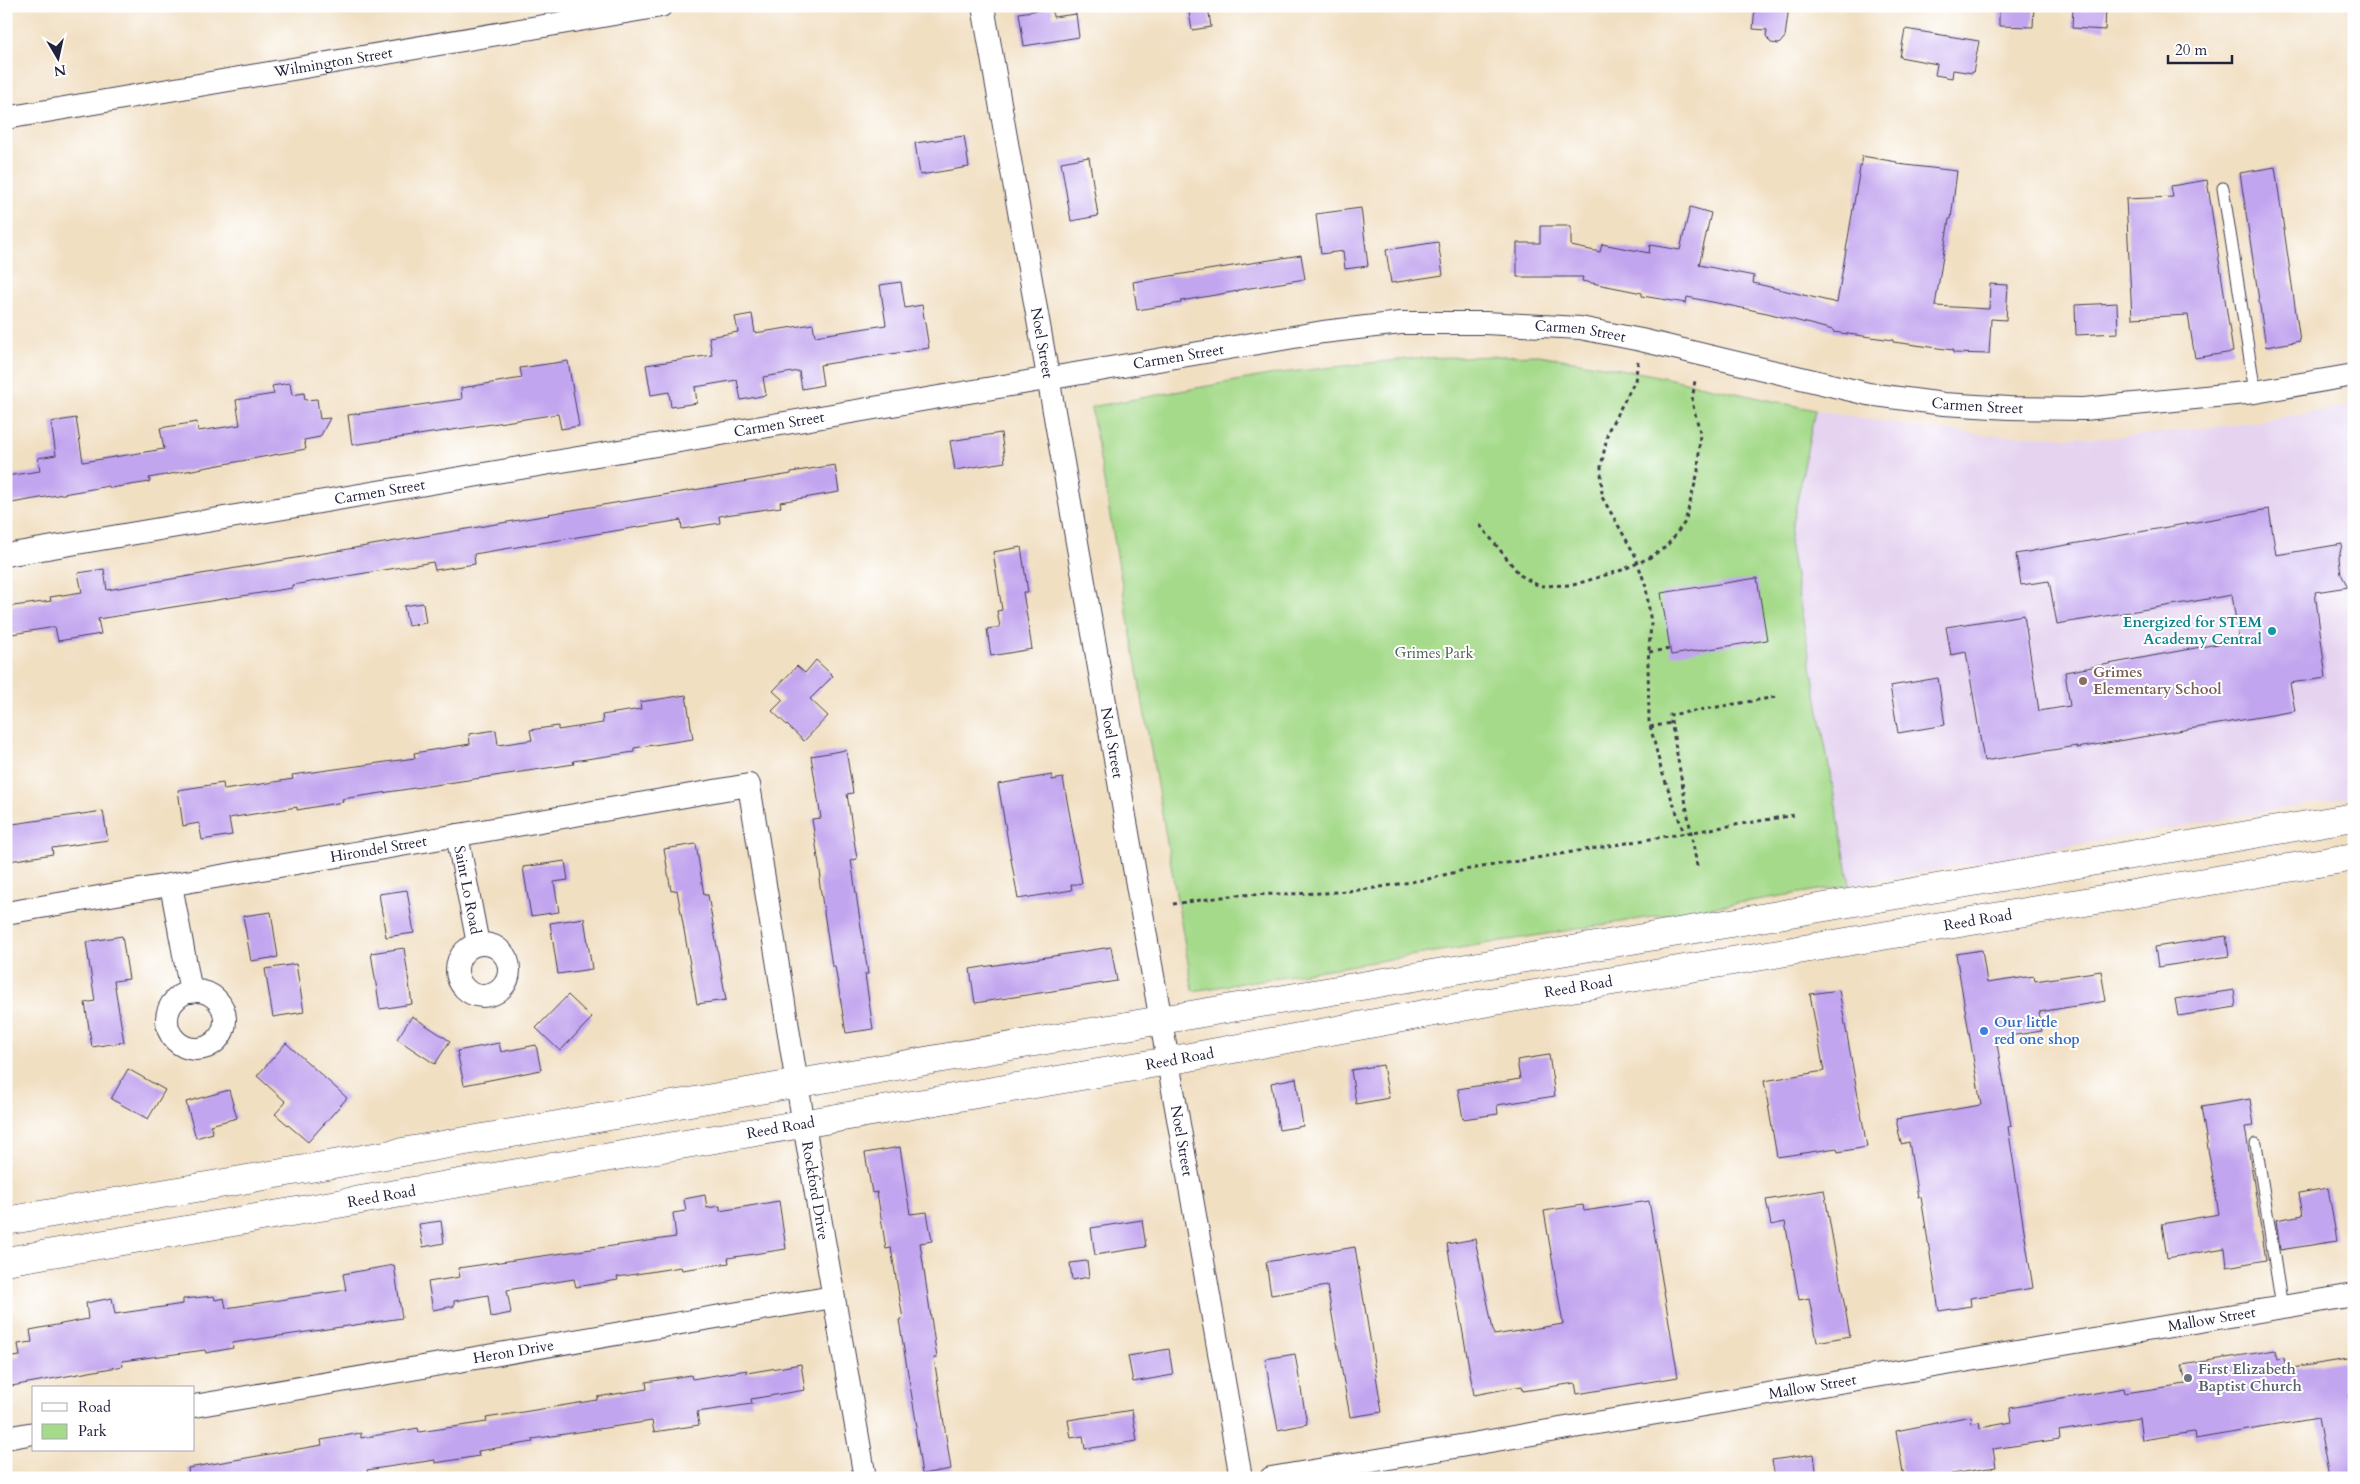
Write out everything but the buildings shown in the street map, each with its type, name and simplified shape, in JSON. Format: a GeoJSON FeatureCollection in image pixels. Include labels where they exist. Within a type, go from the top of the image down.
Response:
{"type":"FeatureCollection","features":[{"type":"Feature","properties":{"kind":"street","name":"Wilmington Street"},"geometry":{"type":"LineString","coordinates":[[6,118],[661,6]]}},
{"type":"Feature","properties":{"kind":"street","name":"Noel Street"},"geometry":{"type":"LineString","coordinates":[[983,6],[1241,1478]]}},
{"type":"Feature","properties":{"kind":"street","name":"Carmen Street"},"geometry":{"type":"LineString","coordinates":[[6,555],[1324,332],[1401,323],[1485,323],[1580,328],[1641,340],[1868,394],[1944,404],[2009,408],[2084,409],[2255,392],[2354,375]]}},
{"type":"Feature","properties":{"kind":"street","name":"Hirondel Street"},"geometry":{"type":"LineString","coordinates":[[6,912],[749,785]]}},
{"type":"Feature","properties":{"kind":"street","name":"Rockford Drive"},"geometry":{"type":"LineString","coordinates":[[749,785],[797,1084],[865,1478]]}},
{"type":"Feature","properties":{"kind":"street"},"geometry":{"type":"LineString","coordinates":[[6,1221],[1161,1020],[2354,817]]}},
{"type":"Feature","properties":{"kind":"street","name":"Saint Lo Road"},"geometry":{"type":"LineString","coordinates":[[457,835],[478,944]]}},
{"type":"Feature","properties":{"kind":"street"},"geometry":{"type":"LineString","coordinates":[[2186,847],[2193,884]]}},
{"type":"Feature","properties":{"kind":"street","name":"Reed Road"},"geometry":{"type":"LineString","coordinates":[[6,1261],[1168,1061],[1511,998],[2354,857]]}},
{"type":"Feature","properties":{"kind":"street"},"geometry":{"type":"LineString","coordinates":[[171,885],[191,992]]}},
{"type":"Feature","properties":{"kind":"street"},"geometry":{"type":"LineString","coordinates":[[1907,894],[1913,931]]}},
{"type":"Feature","properties":{"kind":"street"},"geometry":{"type":"LineString","coordinates":[[1507,962],[1511,998]]}},
{"type":"Feature","properties":{"kind":"street"},"geometry":{"type":"LineString","coordinates":[[337,1163],[343,1203]]}},
{"type":"Feature","properties":{"kind":"street","name":"Mallow Street"},"geometry":{"type":"LineString","coordinates":[[1272,1478],[2354,1294]]}},
{"type":"Feature","properties":{"kind":"street","name":"Heron Drive"},"geometry":{"type":"LineString","coordinates":[[195,1406],[833,1297]]}},
{"type":"Feature","properties":{"kind":"street"},"geometry":{"type":"LineString","coordinates":[[6,1438],[32,1433]]}},
{"type":"Feature","properties":{"kind":"lane"},"geometry":{"type":"LineString","coordinates":[[2223,188],[2255,392]]}},
{"type":"Feature","properties":{"kind":"lane"},"geometry":{"type":"LineString","coordinates":[[2256,1144],[2282,1307]]}},
{"type":"Feature","properties":{"kind":"path"},"geometry":{"type":"LineString","coordinates":[[1641,340],[1635,381],[1608,431],[1601,467],[1602,496],[1638,563],[1646,587],[1651,624],[1648,652],[1650,727],[1661,769],[1684,833]]}},
{"type":"Feature","properties":{"kind":"path"},"geometry":{"type":"LineString","coordinates":[[1480,525],[1520,575],[1539,586],[1573,585],[1638,563],[1666,546],[1685,522],[1698,472],[1700,432],[1692,402],[1695,380]]}},
{"type":"Feature","properties":{"kind":"path"},"geometry":{"type":"LineString","coordinates":[[1648,652],[1670,649]]}},
{"type":"Feature","properties":{"kind":"path"},"geometry":{"type":"LineString","coordinates":[[1697,866],[1670,715],[1776,697]]}},
{"type":"Feature","properties":{"kind":"path"},"geometry":{"type":"LineString","coordinates":[[1650,727],[1671,723]]}},
{"type":"Feature","properties":{"kind":"path"},"geometry":{"type":"LineString","coordinates":[[1173,904],[1237,895],[1325,893],[1369,889],[1428,879],[1464,870],[1795,815]]}},
{"type":"Feature","properties":{"kind":"shaded area","name":"Grimes Elementary School"},"geometry":{"type":"Polygon","coordinates":[[[2354,405],[2354,796],[1850,885],[1789,542],[1815,410],[1921,428],[1989,435],[2110,438],[2250,423],[2354,405]]]}},
{"type":"Feature","properties":{"kind":"green space","name":"Grimes Park"},"geometry":{"type":"Polygon","coordinates":[[[1539,355],[1648,374],[1815,410],[1789,542],[1850,885],[1193,991],[1091,407],[1280,373],[1416,358],[1539,355]]]}},
{"type":"Feature","properties":{"kind":"place","name":"Energized for STEM Academy Central"},"geometry":{"type":"Point","coordinates":[2272,631]}},
{"type":"Feature","properties":{"kind":"place","name":"Grimes Elementary School"},"geometry":{"type":"Point","coordinates":[2083,681]}},
{"type":"Feature","properties":{"kind":"place","name":"Our little red one shop"},"geometry":{"type":"Point","coordinates":[1984,1031]}},
{"type":"Feature","properties":{"kind":"place","name":"First Elizabeth Baptist Church"},"geometry":{"type":"Point","coordinates":[2188,1378]}}]}
